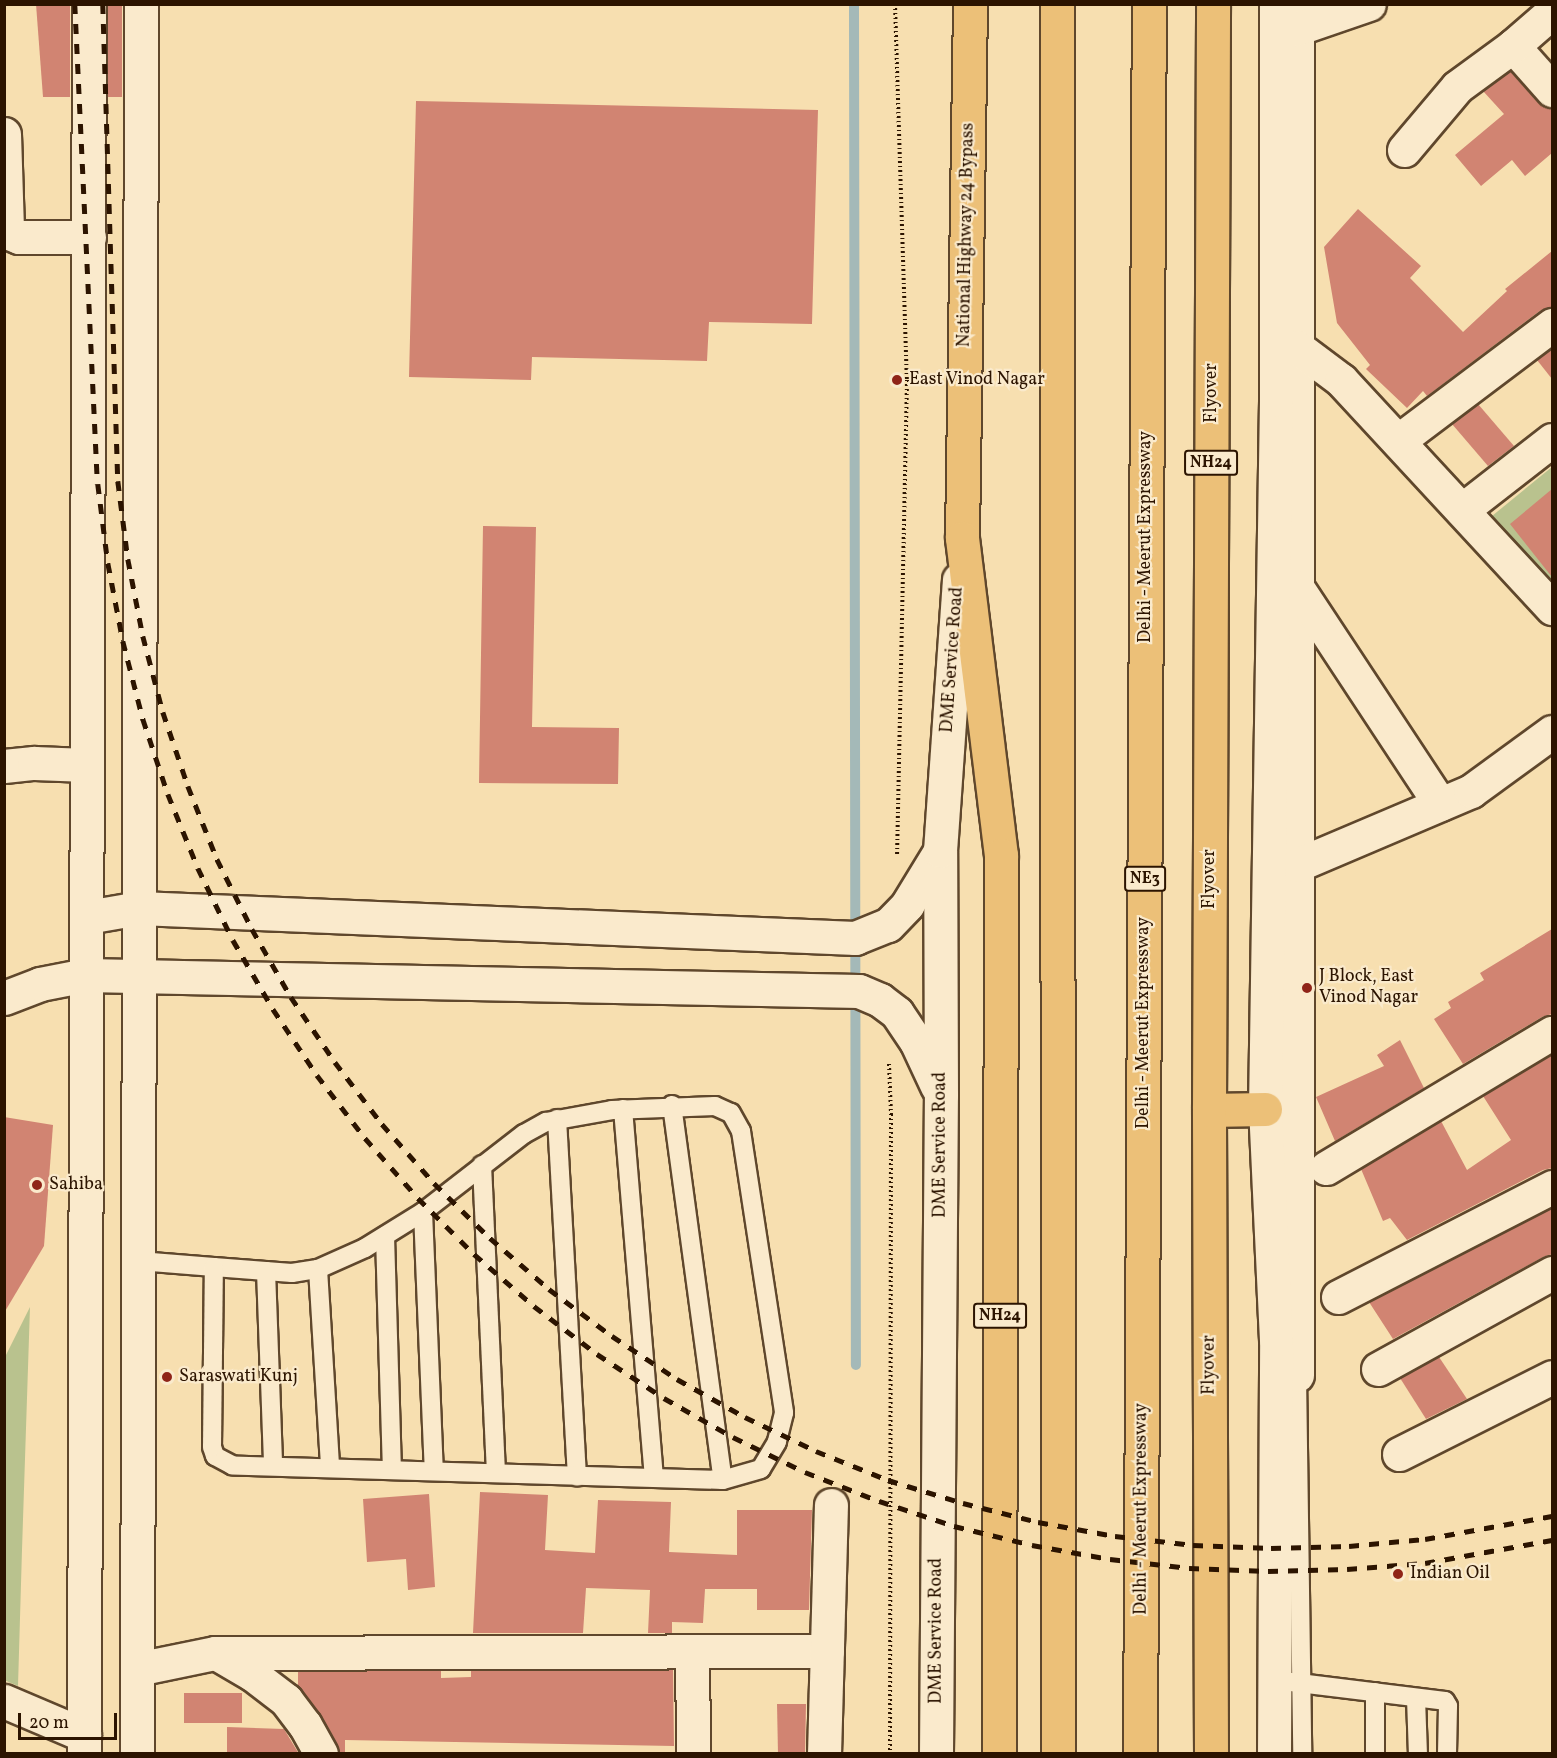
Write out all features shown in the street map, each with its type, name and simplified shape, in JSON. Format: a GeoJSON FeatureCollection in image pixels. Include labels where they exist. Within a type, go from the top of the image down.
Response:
{"type":"FeatureCollection","features":[{"type":"Feature","properties":{"kind":"highway","name":"National Highway 24 Bypass"},"geometry":{"type":"LineString","coordinates":[[962,538],[970,4]]}},
{"type":"Feature","properties":{"kind":"highway"},"geometry":{"type":"LineString","coordinates":[[1057,4],[1058,1754]]}},
{"type":"Feature","properties":{"kind":"highway","name":"Delhi - Meerut Expressway"},"geometry":{"type":"LineString","coordinates":[[1140,1754],[1149,4]]}},
{"type":"Feature","properties":{"kind":"highway","name":"Flyover"},"geometry":{"type":"LineString","coordinates":[[1211,1754],[1209,1110],[1213,4]]}},
{"type":"Feature","properties":{"kind":"highway","name":"NH24"},"geometry":{"type":"LineString","coordinates":[[962,538],[1001,855],[999,1754]]}},
{"type":"Feature","properties":{"kind":"highway"},"geometry":{"type":"LineString","coordinates":[[1209,1110],[1266,1109]]}},
{"type":"Feature","properties":{"kind":"street"},"geometry":{"type":"LineString","coordinates":[[4,1701],[84,1744],[89,4]]}},
{"type":"Feature","properties":{"kind":"street"},"geometry":{"type":"LineString","coordinates":[[137,1754],[141,4]]}},
{"type":"Feature","properties":{"kind":"street"},"geometry":{"type":"LineString","coordinates":[[1274,1754],[1287,1681],[1276,1332],[1266,1109],[1276,400],[1276,4]]}},
{"type":"Feature","properties":{"kind":"street"},"geometry":{"type":"LineString","coordinates":[[1297,1375],[1297,17],[1370,4]]}},
{"type":"Feature","properties":{"kind":"street"},"geometry":{"type":"LineString","coordinates":[[1404,150],[1457,87],[1513,46],[1552,12]]}},
{"type":"Feature","properties":{"kind":"street"},"geometry":{"type":"LineString","coordinates":[[1513,46],[1552,90]]}},
{"type":"Feature","properties":{"kind":"street"},"geometry":{"type":"LineString","coordinates":[[4,134],[9,233],[18,237],[89,237]]}},
{"type":"Feature","properties":{"kind":"street"},"geometry":{"type":"LineString","coordinates":[[1398,441],[1552,325]]}},
{"type":"Feature","properties":{"kind":"street"},"geometry":{"type":"LineString","coordinates":[[1297,347],[1341,380],[1552,608]]}},
{"type":"Feature","properties":{"kind":"street"},"geometry":{"type":"LineString","coordinates":[[1462,510],[1552,440]]}},
{"type":"Feature","properties":{"kind":"street","name":"DME Service Road"},"geometry":{"type":"LineString","coordinates":[[936,1754],[941,1095],[940,851],[962,538]]}},
{"type":"Feature","properties":{"kind":"street"},"geometry":{"type":"LineString","coordinates":[[1297,587],[1440,804]]}},
{"type":"Feature","properties":{"kind":"street"},"geometry":{"type":"LineString","coordinates":[[1297,865],[1471,791],[1552,732]]}},
{"type":"Feature","properties":{"kind":"street"},"geometry":{"type":"LineString","coordinates":[[4,766],[34,763],[87,765]]}},
{"type":"Feature","properties":{"kind":"street"},"geometry":{"type":"LineString","coordinates":[[87,916],[139,908],[855,938],[888,925],[907,905],[940,851]]}},
{"type":"Feature","properties":{"kind":"street"},"geometry":{"type":"LineString","coordinates":[[4,998],[40,984],[86,975],[859,991],[880,1000],[897,1013],[916,1041],[941,1095]]}},
{"type":"Feature","properties":{"kind":"street"},"geometry":{"type":"LineString","coordinates":[[1326,1167],[1552,1033]]}},
{"type":"Feature","properties":{"kind":"street"},"geometry":{"type":"LineString","coordinates":[[1338,1297],[1552,1187]]}},
{"type":"Feature","properties":{"kind":"street"},"geometry":{"type":"LineString","coordinates":[[1378,1370],[1552,1273]]}},
{"type":"Feature","properties":{"kind":"street"},"geometry":{"type":"LineString","coordinates":[[1399,1454],[1552,1377]]}},
{"type":"Feature","properties":{"kind":"street"},"geometry":{"type":"LineString","coordinates":[[824,1754],[831,1505]]}},
{"type":"Feature","properties":{"kind":"street"},"geometry":{"type":"LineString","coordinates":[[692,1651],[693,1754]]}},
{"type":"Feature","properties":{"kind":"street"},"geometry":{"type":"LineString","coordinates":[[137,1669],[215,1653],[827,1651]]}},
{"type":"Feature","properties":{"kind":"street"},"geometry":{"type":"LineString","coordinates":[[215,1653],[252,1674],[286,1700],[305,1725],[321,1754]]}},
{"type":"Feature","properties":{"kind":"lane"},"geometry":{"type":"LineString","coordinates":[[672,1106],[723,1480]]}},
{"type":"Feature","properties":{"kind":"lane"},"geometry":{"type":"LineString","coordinates":[[139,1262],[214,1267],[292,1273],[318,1269],[365,1248],[385,1236],[423,1212],[524,1134],[557,1119],[622,1109],[715,1106],[731,1113],[741,1131],[784,1413],[777,1442],[761,1469],[723,1480],[232,1465],[215,1456],[212,1447],[214,1267]]}},
{"type":"Feature","properties":{"kind":"lane"},"geometry":{"type":"LineString","coordinates":[[622,1109],[654,1478]]}},
{"type":"Feature","properties":{"kind":"lane"},"geometry":{"type":"LineString","coordinates":[[557,1119],[577,1476]]}},
{"type":"Feature","properties":{"kind":"lane"},"geometry":{"type":"LineString","coordinates":[[482,1165],[496,1473]]}},
{"type":"Feature","properties":{"kind":"lane"},"geometry":{"type":"LineString","coordinates":[[423,1212],[434,1471]]}},
{"type":"Feature","properties":{"kind":"lane"},"geometry":{"type":"LineString","coordinates":[[385,1236],[392,1470]]}},
{"type":"Feature","properties":{"kind":"lane"},"geometry":{"type":"LineString","coordinates":[[318,1269],[330,1468]]}},
{"type":"Feature","properties":{"kind":"lane"},"geometry":{"type":"LineString","coordinates":[[266,1271],[273,1466]]}},
{"type":"Feature","properties":{"kind":"lane"},"geometry":{"type":"LineString","coordinates":[[1297,1375],[1287,1681],[1302,1754]]}},
{"type":"Feature","properties":{"kind":"lane"},"geometry":{"type":"LineString","coordinates":[[1287,1681],[1445,1701],[1448,1706],[1447,1754]]}},
{"type":"Feature","properties":{"kind":"lane"},"geometry":{"type":"LineString","coordinates":[[1375,1692],[1375,1754]]}},
{"type":"Feature","properties":{"kind":"lane"},"geometry":{"type":"LineString","coordinates":[[1416,1698],[1418,1754]]}},
{"type":"Feature","properties":{"kind":"path"},"geometry":{"type":"LineString","coordinates":[[895,4],[907,380],[897,861]]}},
{"type":"Feature","properties":{"kind":"path"},"geometry":{"type":"LineString","coordinates":[[889,1062],[891,1114],[890,1754]]}},
{"type":"Feature","properties":{"kind":"green space"},"geometry":{"type":"Polygon","coordinates":[[[1552,467],[1552,583],[1492,516],[1552,467]]]}},
{"type":"Feature","properties":{"kind":"green space"},"geometry":{"type":"Polygon","coordinates":[[[30,1307],[18,1686],[4,1680],[4,1359],[30,1307]]]}},
{"type":"Feature","properties":{"kind":"building"},"geometry":{"type":"Polygon","coordinates":[[[36,4],[70,4],[70,97],[43,97],[36,4]]]}},
{"type":"Feature","properties":{"kind":"building"},"geometry":{"type":"Polygon","coordinates":[[[108,4],[122,4],[122,97],[107,97],[108,4]]]}},
{"type":"Feature","properties":{"kind":"building"},"geometry":{"type":"Polygon","coordinates":[[[1510,71],[1538,102],[1552,110],[1552,153],[1525,176],[1512,160],[1481,186],[1455,155],[1504,114],[1483,91],[1510,71]]]}},
{"type":"Feature","properties":{"kind":"building"},"geometry":{"type":"Polygon","coordinates":[[[416,101],[818,110],[812,324],[709,322],[707,361],[532,357],[531,380],[409,377],[416,101]]]}},
{"type":"Feature","properties":{"kind":"building"},"geometry":{"type":"Polygon","coordinates":[[[1358,209],[1421,266],[1410,278],[1463,332],[1507,291],[1505,289],[1552,251],[1552,307],[1541,310],[1427,396],[1423,391],[1407,408],[1366,369],[1370,365],[1337,323],[1324,247],[1358,209]]]}},
{"type":"Feature","properties":{"kind":"building"},"geometry":{"type":"Polygon","coordinates":[[[1552,348],[1552,379],[1537,360],[1552,348]]]}},
{"type":"Feature","properties":{"kind":"building"},"geometry":{"type":"Polygon","coordinates":[[[1478,404],[1514,446],[1488,466],[1452,424],[1478,404]]]}},
{"type":"Feature","properties":{"kind":"building"},"geometry":{"type":"Polygon","coordinates":[[[1552,489],[1552,577],[1510,524],[1552,489]]]}},
{"type":"Feature","properties":{"kind":"building"},"geometry":{"type":"Polygon","coordinates":[[[483,526],[536,527],[532,727],[619,728],[618,784],[479,783],[483,526]]]}},
{"type":"Feature","properties":{"kind":"building"},"geometry":{"type":"Polygon","coordinates":[[[1552,929],[1552,1014],[1542,1017],[1463,1064],[1434,1019],[1451,1008],[1448,1002],[1484,980],[1480,973],[1552,929]]]}},
{"type":"Feature","properties":{"kind":"building"},"geometry":{"type":"Polygon","coordinates":[[[1400,1040],[1424,1088],[1335,1141],[1316,1097],[1384,1066],[1377,1055],[1400,1040]]]}},
{"type":"Feature","properties":{"kind":"building"},"geometry":{"type":"Polygon","coordinates":[[[1552,1055],[1552,1168],[1543,1170],[1407,1240],[1390,1218],[1383,1221],[1361,1169],[1441,1121],[1467,1170],[1511,1140],[1483,1096],[1552,1055]]]}},
{"type":"Feature","properties":{"kind":"building"},"geometry":{"type":"Polygon","coordinates":[[[4,1117],[53,1125],[44,1246],[4,1313],[4,1117]]]}},
{"type":"Feature","properties":{"kind":"building"},"geometry":{"type":"Polygon","coordinates":[[[1552,1208],[1552,1254],[1393,1339],[1369,1302],[1552,1208]]]}},
{"type":"Feature","properties":{"kind":"building"},"geometry":{"type":"Polygon","coordinates":[[[1439,1357],[1467,1399],[1426,1419],[1400,1378],[1439,1357]]]}},
{"type":"Feature","properties":{"kind":"building"},"geometry":{"type":"Polygon","coordinates":[[[480,1492],[548,1495],[545,1550],[595,1553],[598,1500],[671,1502],[669,1552],[737,1555],[737,1510],[812,1510],[809,1610],[757,1610],[757,1589],[705,1589],[703,1623],[672,1622],[672,1633],[648,1633],[650,1590],[586,1588],[583,1633],[473,1633],[480,1492]]]}},
{"type":"Feature","properties":{"kind":"building"},"geometry":{"type":"Polygon","coordinates":[[[429,1494],[435,1587],[408,1590],[406,1559],[367,1562],[363,1499],[429,1494]]]}},
{"type":"Feature","properties":{"kind":"building"},"geometry":{"type":"Polygon","coordinates":[[[673,1670],[674,1746],[345,1740],[345,1754],[340,1754],[321,1716],[298,1686],[298,1671],[441,1671],[441,1678],[471,1677],[471,1671],[673,1670]]]}},
{"type":"Feature","properties":{"kind":"building"},"geometry":{"type":"Polygon","coordinates":[[[184,1693],[242,1693],[242,1723],[184,1723],[184,1693]]]}},
{"type":"Feature","properties":{"kind":"building"},"geometry":{"type":"Polygon","coordinates":[[[777,1704],[806,1704],[805,1754],[778,1754],[777,1704]]]}},
{"type":"Feature","properties":{"kind":"building"},"geometry":{"type":"Polygon","coordinates":[[[227,1727],[284,1729],[299,1754],[227,1754],[227,1727]]]}},
{"type":"Feature","properties":{"kind":"waterway"},"geometry":{"type":"LineString","coordinates":[[854,4],[856,1365]]}},
{"type":"Feature","properties":{"kind":"railway"},"geometry":{"type":"LineString","coordinates":[[75,4],[98,484],[108,563],[123,641],[143,719],[168,794],[198,868],[233,940],[273,1009],[317,1075],[365,1138],[418,1198],[474,1254],[534,1306],[597,1354],[664,1398],[733,1437],[805,1472],[879,1501],[954,1526],[1032,1545],[1110,1559],[1189,1568],[1268,1571],[1347,1569],[1425,1563],[1552,1540]]}},
{"type":"Feature","properties":{"kind":"railway"},"geometry":{"type":"LineString","coordinates":[[103,4],[118,481],[128,559],[143,636],[163,712],[188,786],[217,859],[252,929],[291,997],[335,1062],[382,1124],[434,1183],[490,1238],[549,1289],[612,1336],[677,1379],[745,1417],[816,1451],[888,1480],[963,1503],[1038,1522],[1115,1536],[1193,1545],[1271,1548],[1349,1546],[1425,1539],[1552,1516]]}},
{"type":"Feature","properties":{"kind":"place","name":"East Vinod Nagar"},"geometry":{"type":"Point","coordinates":[897,380]}},
{"type":"Feature","properties":{"kind":"place","name":"J Block, East Vinod Nagar"},"geometry":{"type":"Point","coordinates":[1307,988]}},
{"type":"Feature","properties":{"kind":"place","name":"Sahiba"},"geometry":{"type":"Point","coordinates":[37,1185]}},
{"type":"Feature","properties":{"kind":"place","name":"Saraswati Kunj"},"geometry":{"type":"Point","coordinates":[167,1377]}},
{"type":"Feature","properties":{"kind":"place","name":"Indian Oil"},"geometry":{"type":"Point","coordinates":[1398,1574]}}]}
